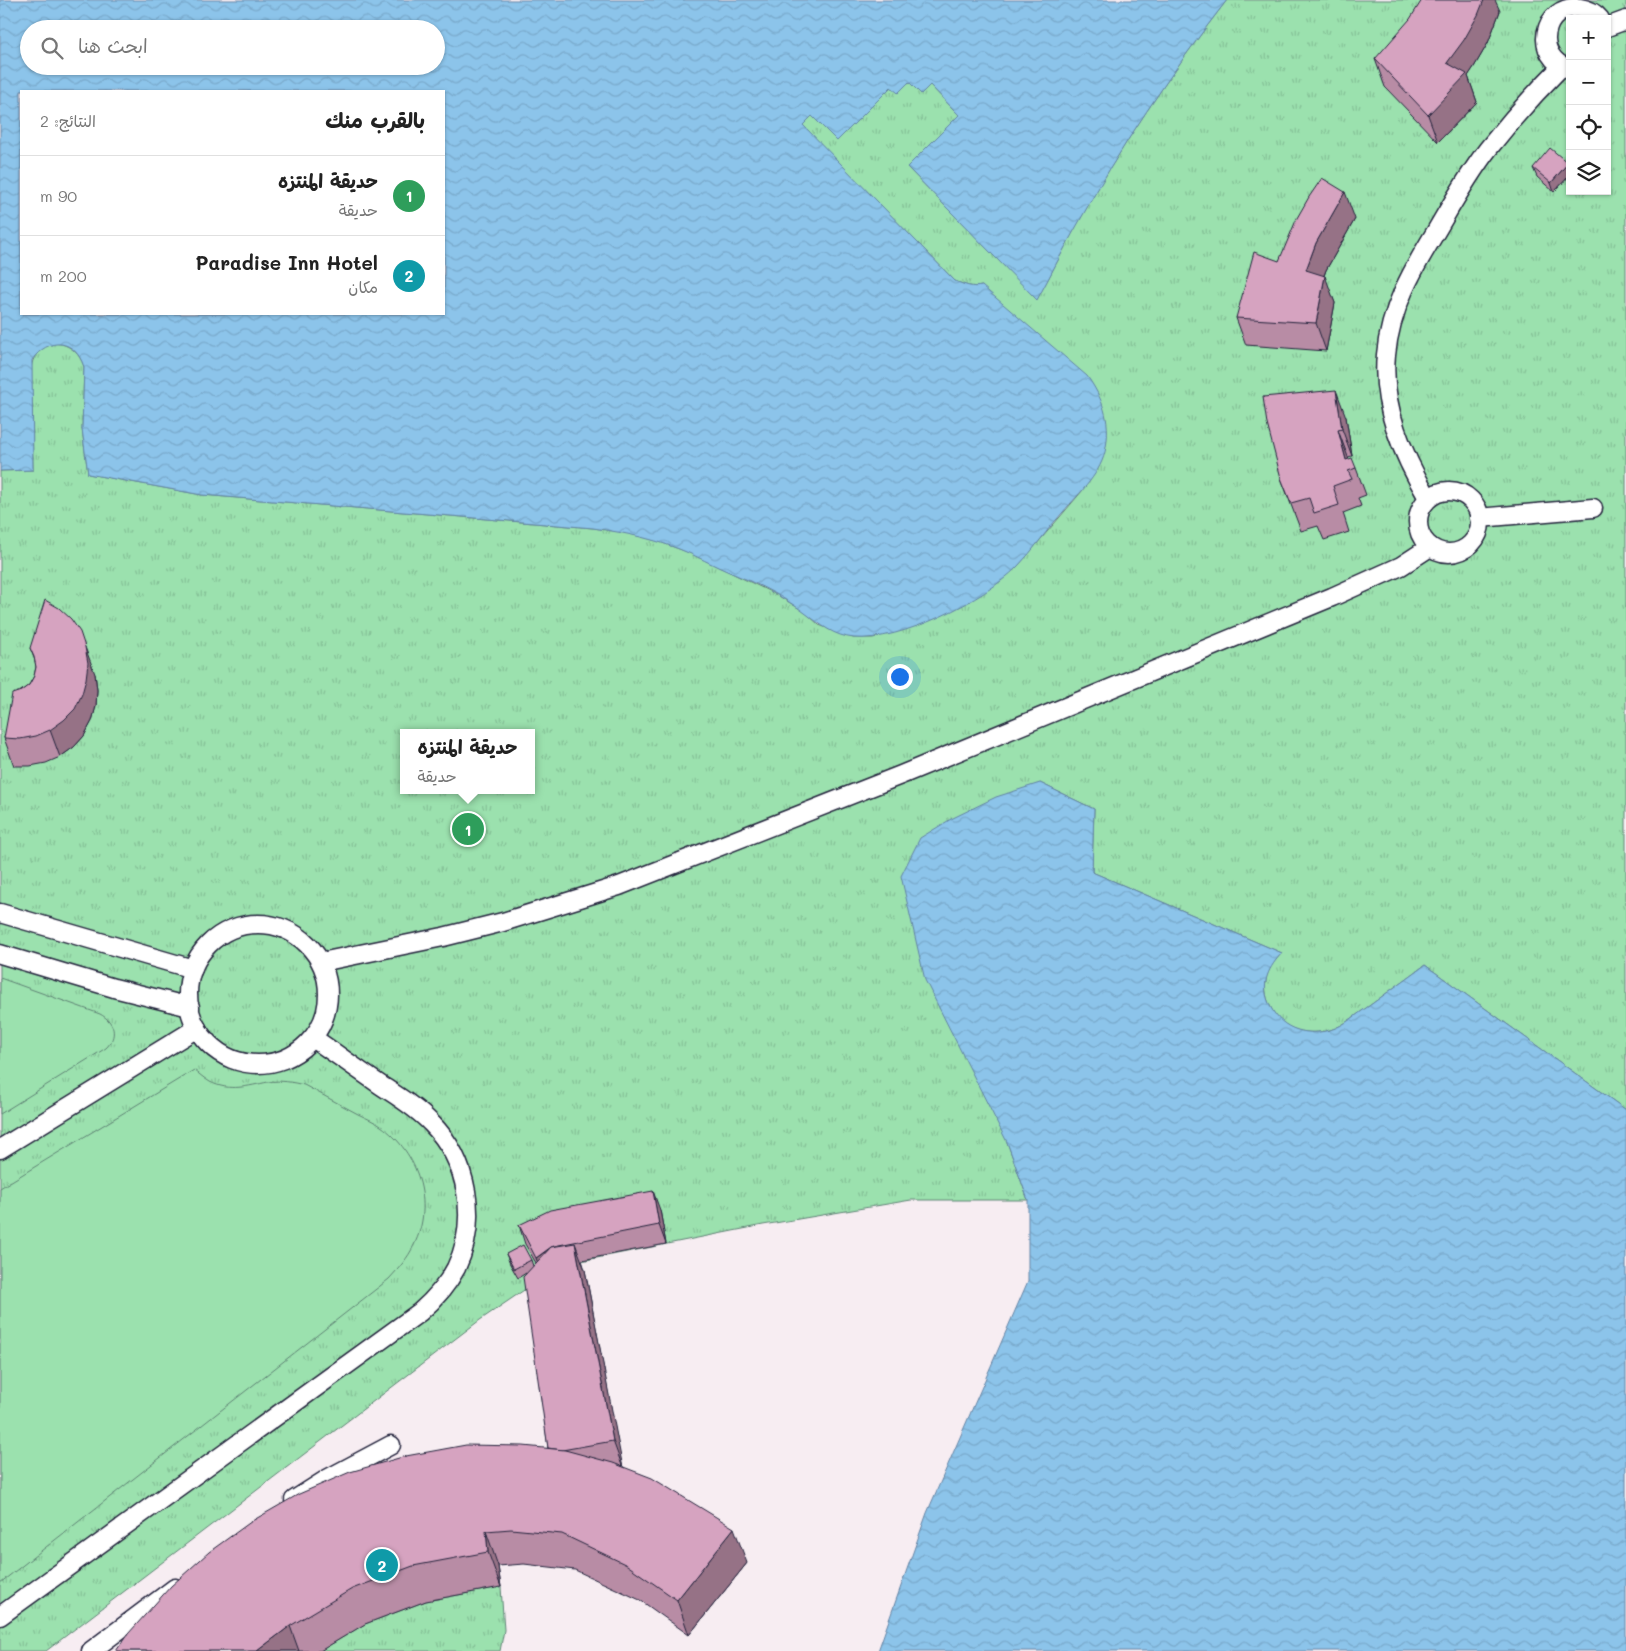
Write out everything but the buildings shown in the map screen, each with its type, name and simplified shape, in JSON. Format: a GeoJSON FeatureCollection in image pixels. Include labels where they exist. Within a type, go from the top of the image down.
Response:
{"type":"FeatureCollection","features":[{"type":"Feature","properties":{"kind":"lane"},"geometry":{"type":"LineString","coordinates":[[1428,498],[1411,469],[1390,412],[1386,386],[1386,355],[1390,326],[1400,297],[1412,272],[1466,181],[1511,121],[1566,68],[1553,59],[1548,50],[1546,40],[1547,29],[1553,18],[1574,4],[1587,9],[1595,15]]}},
{"type":"Feature","properties":{"kind":"lane"},"geometry":{"type":"LineString","coordinates":[[1611,26],[1626,20]]}},
{"type":"Feature","properties":{"kind":"lane"},"geometry":{"type":"LineString","coordinates":[[1448,490],[1469,498],[1476,507],[1479,518],[1479,529],[1475,538],[1468,546],[1459,551],[1449,553],[1439,551],[1430,546],[1422,539],[1418,528],[1418,517],[1421,507],[1428,498],[1448,490]]}},
{"type":"Feature","properties":{"kind":"lane"},"geometry":{"type":"LineString","coordinates":[[1479,518],[1594,508]]}},
{"type":"Feature","properties":{"kind":"lane"},"geometry":{"type":"LineString","coordinates":[[321,962],[443,937],[503,922],[619,886],[901,775],[1332,597],[1401,566],[1430,546]]}},
{"type":"Feature","properties":{"kind":"lane"},"geometry":{"type":"LineString","coordinates":[[0,913],[193,969]]}},
{"type":"Feature","properties":{"kind":"lane"},"geometry":{"type":"LineString","coordinates":[[271,925],[286,930],[300,938],[312,949],[321,962],[329,994],[327,1010],[322,1025],[313,1038],[290,1058],[276,1063],[245,1064],[230,1059],[217,1051],[206,1041],[197,1028],[188,994],[193,969],[201,954],[211,942],[224,933],[239,926],[271,925]]}},
{"type":"Feature","properties":{"kind":"lane"},"geometry":{"type":"LineString","coordinates":[[0,954],[114,988],[190,1007]]}},
{"type":"Feature","properties":{"kind":"lane"},"geometry":{"type":"LineString","coordinates":[[0,1149],[197,1028]]}},
{"type":"Feature","properties":{"kind":"lane"},"geometry":{"type":"LineString","coordinates":[[0,1616],[420,1312],[435,1299],[456,1267],[468,1230],[468,1211],[462,1172],[455,1154],[432,1123],[412,1106],[313,1038]]}},
{"type":"Feature","properties":{"kind":"lane"},"geometry":{"type":"LineString","coordinates":[[282,1509],[326,1479],[392,1445]]}},
{"type":"Feature","properties":{"kind":"lane"},"geometry":{"type":"LineString","coordinates":[[91,1651],[186,1580]]}},
{"type":"Feature","properties":{"kind":"green space"},"geometry":{"type":"Polygon","coordinates":[[[1227,0],[1626,0],[1626,1110],[1425,965],[1340,1026],[1322,1032],[1305,1032],[1289,1027],[1276,1016],[1271,1008],[1266,992],[1266,980],[1269,969],[1282,953],[1092,872],[1094,809],[1040,783],[1007,1142],[1028,1200],[911,1200],[763,1225],[561,1265],[480,1320],[46,1651],[0,1651],[0,471],[33,470],[31,369],[34,358],[47,345],[64,345],[72,349],[84,367],[82,429],[88,474],[202,495],[593,528],[629,533],[690,553],[777,595],[805,612],[819,625],[853,638],[873,638],[925,623],[1017,567],[1083,490],[982,286],[965,285],[955,281],[802,125],[812,116],[837,141],[891,87],[909,82],[930,85],[959,115],[907,167],[1037,299],[1109,169],[1146,111],[1227,0]]]}},
{"type":"Feature","properties":{"kind":"green space"},"geometry":{"type":"Polygon","coordinates":[[[0,978],[100,1014],[112,1025],[113,1034],[106,1048],[0,1114],[0,978]]]}},
{"type":"Feature","properties":{"kind":"green space"},"geometry":{"type":"Polygon","coordinates":[[[194,1070],[210,1082],[225,1087],[239,1087],[277,1081],[304,1085],[381,1126],[405,1150],[419,1180],[423,1196],[423,1213],[414,1245],[400,1267],[389,1279],[0,1583],[0,1188],[194,1070]]]}},
{"type":"Feature","properties":{"kind":"green space"},"geometry":{"type":"Polygon","coordinates":[[[501,1587],[504,1630],[500,1651],[320,1651],[365,1624],[426,1601],[501,1587]]]}},
{"type":"Feature","properties":{"kind":"water"},"geometry":{"type":"Polygon","coordinates":[[[0,0],[1227,0],[1166,83],[1128,140],[1065,246],[1037,300],[907,167],[959,115],[930,85],[921,94],[909,82],[898,93],[891,87],[837,141],[812,116],[803,125],[955,281],[965,285],[982,286],[1087,376],[1097,392],[1104,409],[1107,437],[1104,456],[1100,465],[1083,490],[1017,567],[1003,580],[984,593],[941,616],[917,626],[873,637],[854,638],[840,635],[822,626],[780,596],[755,583],[679,549],[618,532],[593,528],[202,495],[88,474],[82,429],[84,367],[80,357],[74,350],[61,344],[53,344],[46,347],[32,360],[33,470],[0,471],[0,0]]]}},
{"type":"Feature","properties":{"kind":"water"},"geometry":{"type":"Polygon","coordinates":[[[1040,783],[1094,809],[1092,872],[1282,953],[1270,969],[1265,987],[1272,1010],[1285,1024],[1302,1031],[1311,1032],[1330,1030],[1340,1026],[1425,965],[1626,1110],[1626,1651],[878,1651],[927,1513],[1028,1281],[1028,1200],[1007,1142],[925,980],[901,876],[920,838],[951,819],[996,797],[1040,783]]]}},
{"type":"Feature","properties":{"kind":"place","name":"حديقة المنتزه"},"geometry":{"type":"Point","coordinates":[468,829]}},
{"type":"Feature","properties":{"kind":"place","name":"Paradise Inn Hotel"},"geometry":{"type":"Point","coordinates":[382,1565]}}]}
